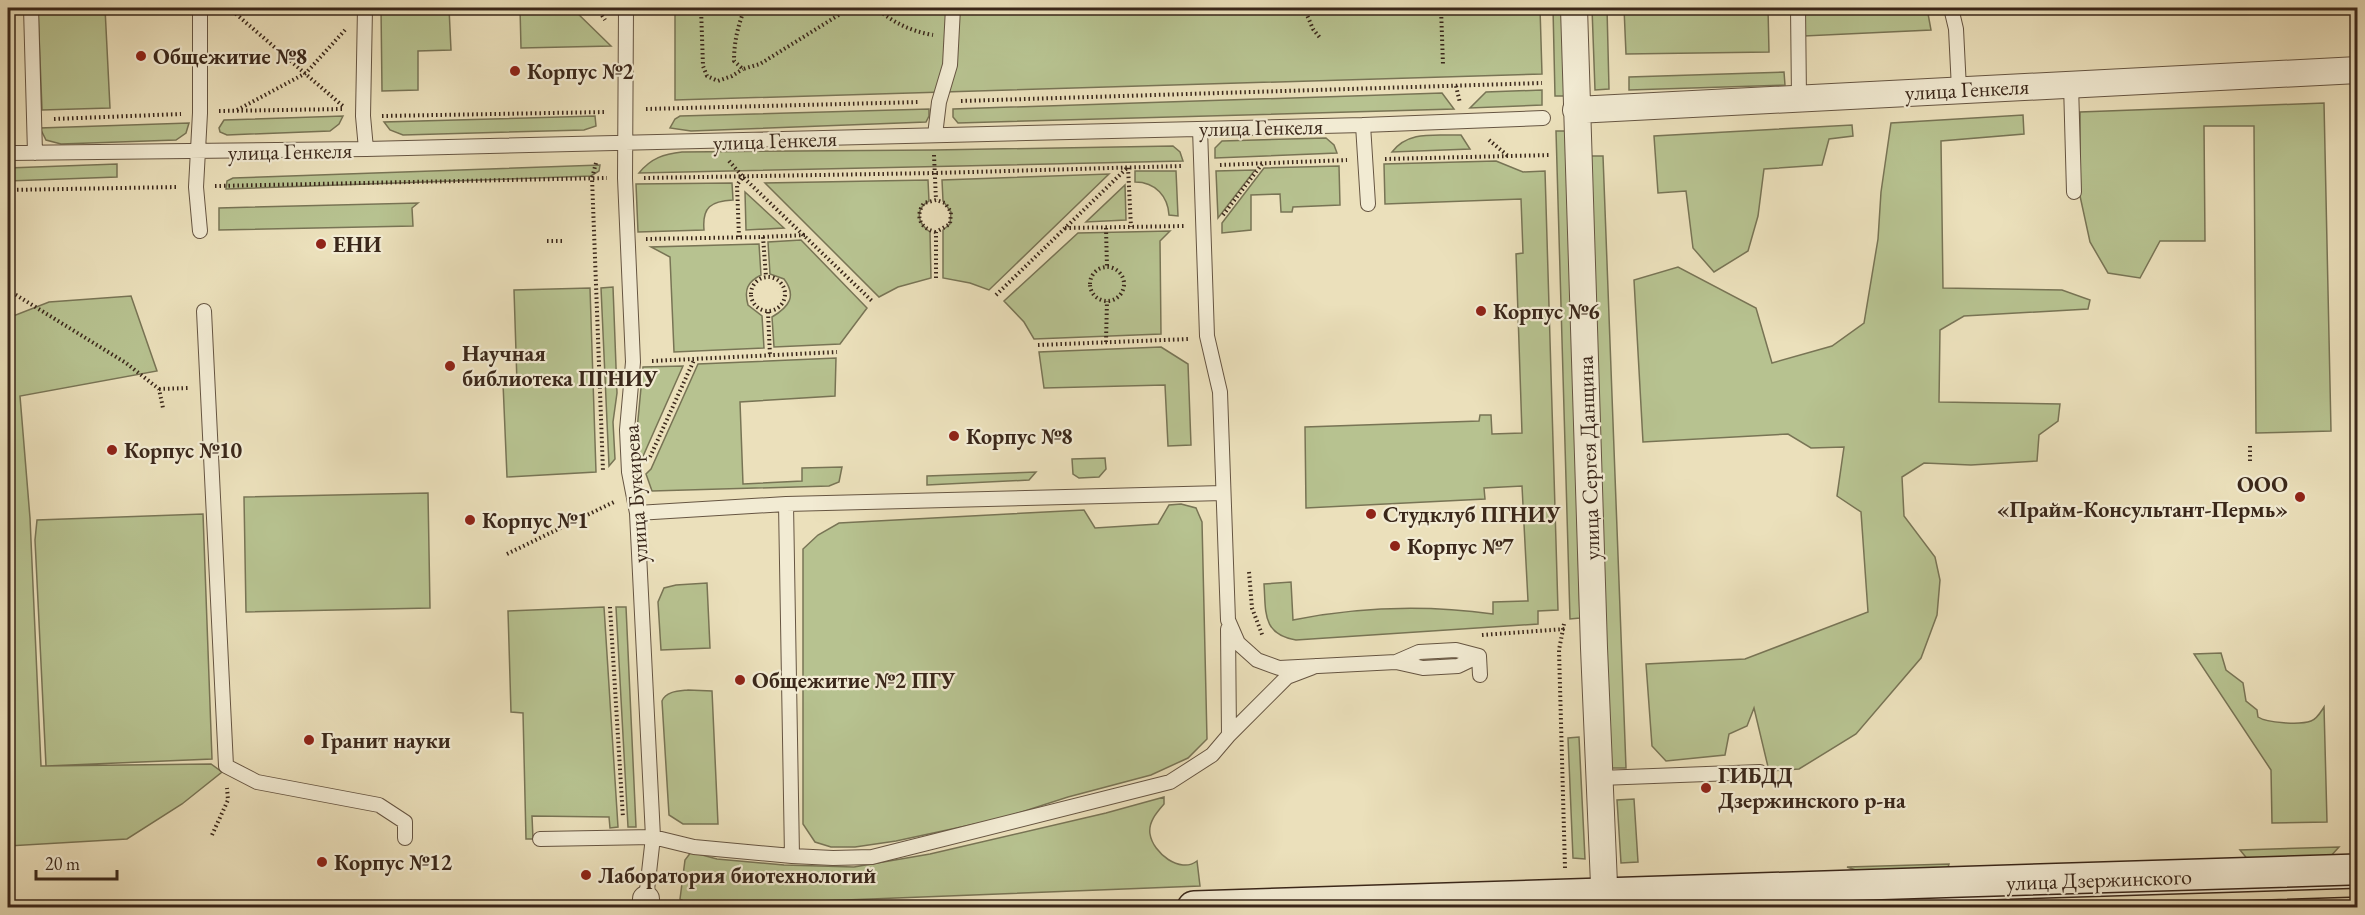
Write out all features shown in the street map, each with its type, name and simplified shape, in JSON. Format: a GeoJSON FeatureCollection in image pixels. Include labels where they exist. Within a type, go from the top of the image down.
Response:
{"type":"FeatureCollection","features":[{"type":"Feature","properties":{"kind":"main road","name":"улица Дзержинского"},"geometry":{"type":"LineString","coordinates":[[1194,908],[1605,901],[2358,871]]}},
{"type":"Feature","properties":{"kind":"street","name":"улица Сергея Данщина"},"geometry":{"type":"LineString","coordinates":[[1574,8],[1605,901]]}},
{"type":"Feature","properties":{"kind":"street","name":"улица Генкеля"},"geometry":{"type":"LineString","coordinates":[[1576,110],[2358,70]]}},
{"type":"Feature","properties":{"kind":"lane"},"geometry":{"type":"LineString","coordinates":[[31,8],[35,153]]}},
{"type":"Feature","properties":{"kind":"lane"},"geometry":{"type":"LineString","coordinates":[[200,8],[200,113],[196,186],[200,231]]}},
{"type":"Feature","properties":{"kind":"lane"},"geometry":{"type":"LineString","coordinates":[[365,8],[363,116],[366,149]]}},
{"type":"Feature","properties":{"kind":"lane","name":"улица Букирева"},"geometry":{"type":"LineString","coordinates":[[626,8],[626,142],[633,362],[627,430],[629,472],[637,513],[653,837],[646,903]]}},
{"type":"Feature","properties":{"kind":"lane"},"geometry":{"type":"LineString","coordinates":[[935,135],[939,102],[950,65],[953,8]]}},
{"type":"Feature","properties":{"kind":"lane"},"geometry":{"type":"LineString","coordinates":[[1798,8],[1799,98]]}},
{"type":"Feature","properties":{"kind":"lane"},"geometry":{"type":"LineString","coordinates":[[1951,8],[1956,29],[1959,89]]}},
{"type":"Feature","properties":{"kind":"lane"},"geometry":{"type":"LineString","coordinates":[[2071,84],[2074,192]]}},
{"type":"Feature","properties":{"kind":"lane","name":"улица Генкеля"},"geometry":{"type":"LineString","coordinates":[[8,153],[366,149],[1364,125],[1543,118]]}},
{"type":"Feature","properties":{"kind":"lane"},"geometry":{"type":"LineString","coordinates":[[1364,125],[1368,204]]}},
{"type":"Feature","properties":{"kind":"lane"},"geometry":{"type":"LineString","coordinates":[[1200,129],[1208,336],[1220,392],[1228,620],[1229,735]]}},
{"type":"Feature","properties":{"kind":"lane"},"geometry":{"type":"LineString","coordinates":[[204,311],[226,766],[257,782],[379,805],[405,822],[405,838]]}},
{"type":"Feature","properties":{"kind":"lane"},"geometry":{"type":"LineString","coordinates":[[637,513],[786,504],[1223,493]]}},
{"type":"Feature","properties":{"kind":"lane"},"geometry":{"type":"LineString","coordinates":[[786,504],[792,856]]}},
{"type":"Feature","properties":{"kind":"lane"},"geometry":{"type":"LineString","coordinates":[[1228,620],[1238,643],[1257,660],[1280,668],[1396,662],[1423,668],[1458,666],[1479,656],[1480,675]]}},
{"type":"Feature","properties":{"kind":"lane"},"geometry":{"type":"LineString","coordinates":[[540,839],[653,837],[693,847],[792,856],[872,857],[1170,782],[1212,755],[1287,677],[1316,666]]}},
{"type":"Feature","properties":{"kind":"lane"},"geometry":{"type":"LineString","coordinates":[[1600,778],[1760,772]]}},
{"type":"Feature","properties":{"kind":"path"},"geometry":{"type":"LineString","coordinates":[[34,119],[236,110],[347,109],[229,8]]}},
{"type":"Feature","properties":{"kind":"path"},"geometry":{"type":"LineString","coordinates":[[701,8],[703,66],[706,76],[718,81],[742,69],[760,64],[850,8]]}},
{"type":"Feature","properties":{"kind":"path"},"geometry":{"type":"LineString","coordinates":[[742,69],[734,61],[734,50],[739,22],[745,8]]}},
{"type":"Feature","properties":{"kind":"path"},"geometry":{"type":"LineString","coordinates":[[876,8],[889,19],[910,31],[951,37]]}},
{"type":"Feature","properties":{"kind":"path"},"geometry":{"type":"LineString","coordinates":[[1304,8],[1313,29],[1321,39]]}},
{"type":"Feature","properties":{"kind":"path"},"geometry":{"type":"LineString","coordinates":[[1441,8],[1443,65]]}},
{"type":"Feature","properties":{"kind":"path"},"geometry":{"type":"LineString","coordinates":[[236,110],[306,73],[350,24]]}},
{"type":"Feature","properties":{"kind":"path"},"geometry":{"type":"LineString","coordinates":[[363,116],[604,112],[626,109],[939,102],[1542,83]]}},
{"type":"Feature","properties":{"kind":"path"},"geometry":{"type":"LineString","coordinates":[[713,141],[743,177],[873,302]]}},
{"type":"Feature","properties":{"kind":"path"},"geometry":{"type":"LineString","coordinates":[[1523,156],[1551,155],[1551,144]]}},
{"type":"Feature","properties":{"kind":"path"},"geometry":{"type":"LineString","coordinates":[[996,295],[1128,166],[1131,227]]}},
{"type":"Feature","properties":{"kind":"path"},"geometry":{"type":"LineString","coordinates":[[935,173],[936,200]]}},
{"type":"Feature","properties":{"kind":"path"},"geometry":{"type":"LineString","coordinates":[[739,237],[737,185],[743,177]]}},
{"type":"Feature","properties":{"kind":"path"},"geometry":{"type":"LineString","coordinates":[[592,178],[603,471]]}},
{"type":"Feature","properties":{"kind":"path"},"geometry":{"type":"LineString","coordinates":[[936,200],[945,203],[951,212],[950,224],[936,232],[929,231],[921,224],[919,213],[924,204],[936,200]]}},
{"type":"Feature","properties":{"kind":"path"},"geometry":{"type":"LineString","coordinates":[[1065,228],[1203,225]]}},
{"type":"Feature","properties":{"kind":"path"},"geometry":{"type":"LineString","coordinates":[[1106,228],[1107,267]]}},
{"type":"Feature","properties":{"kind":"path"},"geometry":{"type":"LineString","coordinates":[[936,232],[936,278]]}},
{"type":"Feature","properties":{"kind":"path"},"geometry":{"type":"LineString","coordinates":[[628,239],[805,235]]}},
{"type":"Feature","properties":{"kind":"path"},"geometry":{"type":"LineString","coordinates":[[763,237],[766,277]]}},
{"type":"Feature","properties":{"kind":"path"},"geometry":{"type":"LineString","coordinates":[[547,241],[562,241]]}},
{"type":"Feature","properties":{"kind":"path"},"geometry":{"type":"LineString","coordinates":[[1107,267],[1120,274],[1123,281],[1120,295],[1107,301],[1099,299],[1090,288],[1094,274],[1107,267]]}},
{"type":"Feature","properties":{"kind":"path"},"geometry":{"type":"LineString","coordinates":[[766,277],[777,280],[785,290],[781,305],[768,312],[755,304],[752,297],[755,283],[766,277]]}},
{"type":"Feature","properties":{"kind":"path"},"geometry":{"type":"LineString","coordinates":[[8,290],[126,363],[159,389],[163,408]]}},
{"type":"Feature","properties":{"kind":"path"},"geometry":{"type":"LineString","coordinates":[[1106,342],[1107,301]]}},
{"type":"Feature","properties":{"kind":"path"},"geometry":{"type":"LineString","coordinates":[[768,312],[770,356]]}},
{"type":"Feature","properties":{"kind":"path"},"geometry":{"type":"LineString","coordinates":[[1038,345],[1184,339]]}},
{"type":"Feature","properties":{"kind":"path"},"geometry":{"type":"LineString","coordinates":[[633,362],[837,352]]}},
{"type":"Feature","properties":{"kind":"path"},"geometry":{"type":"LineString","coordinates":[[159,389],[208,387]]}},
{"type":"Feature","properties":{"kind":"path"},"geometry":{"type":"LineString","coordinates":[[2250,446],[2250,461]]}},
{"type":"Feature","properties":{"kind":"path"},"geometry":{"type":"LineString","coordinates":[[1248,562],[1252,608],[1264,638],[1271,642]]}},
{"type":"Feature","properties":{"kind":"path"},"geometry":{"type":"LineString","coordinates":[[610,607],[624,837]]}},
{"type":"Feature","properties":{"kind":"path"},"geometry":{"type":"LineString","coordinates":[[1564,617],[1559,650],[1565,874]]}},
{"type":"Feature","properties":{"kind":"path"},"geometry":{"type":"LineString","coordinates":[[1481,634],[1564,629]]}},
{"type":"Feature","properties":{"kind":"path"},"geometry":{"type":"LineString","coordinates":[[212,835],[228,800],[226,766]]}},
{"type":"Feature","properties":{"kind":"green space"},"geometry":{"type":"Polygon","coordinates":[[[38,8],[105,8],[110,108],[42,110],[38,8]]]}},
{"type":"Feature","properties":{"kind":"green space"},"geometry":{"type":"Polygon","coordinates":[[[381,8],[449,8],[451,50],[418,51],[418,90],[382,91],[381,8]]]}},
{"type":"Feature","properties":{"kind":"green space"},"geometry":{"type":"Polygon","coordinates":[[[520,8],[572,8],[611,46],[521,48],[520,8]]]}},
{"type":"Feature","properties":{"kind":"green space"},"geometry":{"type":"Polygon","coordinates":[[[675,8],[1540,8],[1542,74],[675,100],[675,8]]]}},
{"type":"Feature","properties":{"kind":"green space"},"geometry":{"type":"Polygon","coordinates":[[[1553,8],[1564,8],[1566,96],[1555,96],[1553,8]]]}},
{"type":"Feature","properties":{"kind":"green space"},"geometry":{"type":"Polygon","coordinates":[[[1592,8],[1607,8],[1609,89],[1595,90],[1592,8]]]}},
{"type":"Feature","properties":{"kind":"green space"},"geometry":{"type":"Polygon","coordinates":[[[1624,8],[1768,8],[1769,52],[1626,54],[1624,8]]]}},
{"type":"Feature","properties":{"kind":"green space"},"geometry":{"type":"Polygon","coordinates":[[[1806,8],[1927,8],[1931,30],[1804,36],[1806,8]]]}},
{"type":"Feature","properties":{"kind":"green space"},"geometry":{"type":"Polygon","coordinates":[[[1784,72],[1785,85],[1629,90],[1629,77],[1784,72]]]}},
{"type":"Feature","properties":{"kind":"green space"},"geometry":{"type":"Polygon","coordinates":[[[1542,90],[1542,105],[1470,108],[1486,92],[1542,90]]]}},
{"type":"Feature","properties":{"kind":"green space"},"geometry":{"type":"Polygon","coordinates":[[[1442,93],[1454,109],[958,123],[953,117],[953,109],[1442,93]]]}},
{"type":"Feature","properties":{"kind":"green space"},"geometry":{"type":"Polygon","coordinates":[[[2324,103],[2331,431],[2256,433],[2254,126],[2204,126],[2205,241],[2160,241],[2140,278],[2108,273],[2090,242],[2080,196],[2080,112],[2324,103]]]}},
{"type":"Feature","properties":{"kind":"green space"},"geometry":{"type":"Polygon","coordinates":[[[929,109],[926,122],[691,131],[670,128],[675,119],[680,116],[929,109]]]}},
{"type":"Feature","properties":{"kind":"green space"},"geometry":{"type":"Polygon","coordinates":[[[2023,115],[2024,134],[1941,141],[1943,288],[2062,290],[2090,300],[2088,309],[1964,316],[1940,330],[1939,402],[2060,404],[2058,421],[2039,435],[2037,461],[1971,465],[1924,463],[1902,477],[1904,516],[1935,557],[1940,580],[1937,615],[1921,658],[1856,734],[1799,769],[1769,771],[1754,708],[1747,726],[1729,734],[1725,755],[1666,761],[1652,746],[1646,664],[1745,659],[1868,612],[1861,512],[1837,496],[1844,447],[1811,448],[1788,434],[1643,442],[1634,280],[1678,267],[1756,308],[1772,363],[1832,346],[1864,323],[1878,239],[1881,192],[1891,123],[2023,115]]]}},
{"type":"Feature","properties":{"kind":"green space"},"geometry":{"type":"Polygon","coordinates":[[[343,116],[339,124],[330,131],[227,135],[220,132],[219,128],[224,120],[343,116]]]}},
{"type":"Feature","properties":{"kind":"green space"},"geometry":{"type":"Polygon","coordinates":[[[595,116],[596,126],[584,130],[403,135],[390,130],[384,122],[595,116]]]}},
{"type":"Feature","properties":{"kind":"green space"},"geometry":{"type":"Polygon","coordinates":[[[189,123],[186,133],[176,140],[61,144],[46,140],[40,128],[189,123]]]}},
{"type":"Feature","properties":{"kind":"green space"},"geometry":{"type":"Polygon","coordinates":[[[1852,125],[1853,136],[1829,139],[1822,165],[1764,169],[1758,216],[1748,251],[1714,272],[1693,248],[1686,191],[1658,193],[1654,136],[1852,125]]]}},
{"type":"Feature","properties":{"kind":"green space"},"geometry":{"type":"Polygon","coordinates":[[[1556,131],[1567,131],[1580,618],[1570,619],[1556,131]]]}},
{"type":"Feature","properties":{"kind":"green space"},"geometry":{"type":"Polygon","coordinates":[[[1461,135],[1470,149],[1392,152],[1406,140],[1414,137],[1461,135]]]}},
{"type":"Feature","properties":{"kind":"green space"},"geometry":{"type":"Polygon","coordinates":[[[1326,138],[1334,145],[1337,153],[1215,158],[1215,148],[1222,141],[1326,138]]]}},
{"type":"Feature","properties":{"kind":"green space"},"geometry":{"type":"Polygon","coordinates":[[[1173,146],[1180,152],[1183,161],[639,173],[658,158],[682,152],[1173,146]]]}},
{"type":"Feature","properties":{"kind":"green space"},"geometry":{"type":"Polygon","coordinates":[[[1588,156],[1603,156],[1626,768],[1609,768],[1588,156]]]}},
{"type":"Feature","properties":{"kind":"green space"},"geometry":{"type":"Polygon","coordinates":[[[1496,161],[1523,172],[1545,171],[1558,610],[1538,611],[1538,624],[1296,640],[1285,637],[1277,633],[1268,621],[1264,584],[1291,582],[1293,620],[1342,612],[1393,609],[1443,609],[1493,614],[1493,602],[1528,601],[1522,486],[1484,488],[1485,499],[1306,508],[1305,427],[1479,421],[1480,415],[1491,415],[1492,434],[1522,433],[1516,254],[1523,253],[1521,199],[1385,204],[1384,164],[1496,161]]]}},
{"type":"Feature","properties":{"kind":"green space"},"geometry":{"type":"Polygon","coordinates":[[[117,164],[117,177],[8,181],[8,168],[117,164]]]}},
{"type":"Feature","properties":{"kind":"green space"},"geometry":{"type":"Polygon","coordinates":[[[600,165],[599,171],[591,176],[226,189],[227,181],[233,178],[600,165]]]}},
{"type":"Feature","properties":{"kind":"green space"},"geometry":{"type":"Polygon","coordinates":[[[1339,166],[1340,205],[1293,207],[1292,212],[1281,212],[1280,194],[1251,195],[1251,230],[1222,233],[1222,223],[1264,168],[1339,166]]]}},
{"type":"Feature","properties":{"kind":"green space"},"geometry":{"type":"Polygon","coordinates":[[[1255,170],[1218,218],[1216,171],[1255,170]]]}},
{"type":"Feature","properties":{"kind":"green space"},"geometry":{"type":"Polygon","coordinates":[[[1135,171],[1176,171],[1178,216],[1169,215],[1166,202],[1155,188],[1135,182],[1135,171]]]}},
{"type":"Feature","properties":{"kind":"green space"},"geometry":{"type":"Polygon","coordinates":[[[1109,174],[989,290],[970,283],[943,278],[943,230],[950,224],[951,212],[943,201],[942,180],[1109,174]]]}},
{"type":"Feature","properties":{"kind":"green space"},"geometry":{"type":"Polygon","coordinates":[[[928,180],[929,201],[921,208],[919,216],[922,224],[930,232],[931,278],[898,287],[879,297],[765,183],[928,180]]]}},
{"type":"Feature","properties":{"kind":"green space"},"geometry":{"type":"Polygon","coordinates":[[[732,183],[733,200],[714,204],[706,211],[704,230],[638,232],[636,184],[732,183]]]}},
{"type":"Feature","properties":{"kind":"green space"},"geometry":{"type":"Polygon","coordinates":[[[1125,185],[1126,220],[1086,222],[1125,185]]]}},
{"type":"Feature","properties":{"kind":"green space"},"geometry":{"type":"Polygon","coordinates":[[[745,192],[784,228],[746,230],[745,192]]]}},
{"type":"Feature","properties":{"kind":"green space"},"geometry":{"type":"Polygon","coordinates":[[[418,203],[412,208],[413,226],[219,230],[219,208],[418,203]]]}},
{"type":"Feature","properties":{"kind":"green space"},"geometry":{"type":"Polygon","coordinates":[[[1170,231],[1160,241],[1161,334],[1034,339],[1024,322],[1004,301],[1078,233],[1170,231]]]}},
{"type":"Feature","properties":{"kind":"green space"},"geometry":{"type":"Polygon","coordinates":[[[801,240],[867,308],[840,344],[774,347],[772,317],[787,305],[790,291],[784,279],[770,274],[768,242],[801,240]]]}},
{"type":"Feature","properties":{"kind":"green space"},"geometry":{"type":"Polygon","coordinates":[[[759,244],[761,275],[752,281],[746,295],[748,305],[762,316],[764,348],[674,352],[670,257],[651,247],[759,244]]]}},
{"type":"Feature","properties":{"kind":"green space"},"geometry":{"type":"Polygon","coordinates":[[[613,287],[617,393],[613,422],[615,459],[609,466],[601,288],[613,287]]]}},
{"type":"Feature","properties":{"kind":"green space"},"geometry":{"type":"Polygon","coordinates":[[[590,288],[596,472],[507,477],[503,383],[517,383],[514,290],[590,288]]]}},
{"type":"Feature","properties":{"kind":"green space"},"geometry":{"type":"Polygon","coordinates":[[[131,296],[157,371],[20,396],[30,518],[41,766],[211,764],[222,772],[182,804],[127,839],[8,846],[8,318],[49,302],[131,296]]]}},
{"type":"Feature","properties":{"kind":"green space"},"geometry":{"type":"Polygon","coordinates":[[[1161,347],[1188,364],[1191,445],[1168,446],[1165,385],[1044,388],[1039,352],[1161,347]]]}},
{"type":"Feature","properties":{"kind":"green space"},"geometry":{"type":"Polygon","coordinates":[[[836,358],[835,396],[740,402],[743,484],[802,481],[802,468],[842,467],[839,482],[829,486],[652,491],[646,474],[651,469],[698,364],[836,358]]]}},
{"type":"Feature","properties":{"kind":"green space"},"geometry":{"type":"Polygon","coordinates":[[[683,366],[640,463],[637,430],[643,367],[683,366]]]}},
{"type":"Feature","properties":{"kind":"green space"},"geometry":{"type":"Polygon","coordinates":[[[1105,458],[1106,469],[1099,477],[1079,478],[1073,474],[1072,459],[1105,458]]]}},
{"type":"Feature","properties":{"kind":"green space"},"geometry":{"type":"Polygon","coordinates":[[[1036,472],[1029,480],[927,485],[927,476],[1036,472]]]}},
{"type":"Feature","properties":{"kind":"green space"},"geometry":{"type":"Polygon","coordinates":[[[428,493],[430,608],[246,612],[244,497],[428,493]]]}},
{"type":"Feature","properties":{"kind":"green space"},"geometry":{"type":"Polygon","coordinates":[[[1181,504],[1196,508],[1202,522],[1207,739],[1188,758],[1151,775],[1068,797],[1003,818],[896,841],[855,847],[831,847],[815,842],[803,824],[803,549],[818,535],[839,523],[1084,510],[1095,528],[1158,524],[1169,505],[1181,504]]]}},
{"type":"Feature","properties":{"kind":"green space"},"geometry":{"type":"Polygon","coordinates":[[[203,514],[212,759],[46,766],[35,540],[37,520],[203,514]]]}},
{"type":"Feature","properties":{"kind":"green space"},"geometry":{"type":"Polygon","coordinates":[[[707,583],[710,648],[661,650],[658,602],[664,588],[707,583]]]}},
{"type":"Feature","properties":{"kind":"green space"},"geometry":{"type":"Polygon","coordinates":[[[604,607],[618,827],[610,828],[609,817],[532,816],[533,839],[526,839],[523,713],[511,712],[508,611],[604,607]]]}},
{"type":"Feature","properties":{"kind":"green space"},"geometry":{"type":"Polygon","coordinates":[[[616,607],[626,607],[636,827],[628,827],[616,607]]]}},
{"type":"Feature","properties":{"kind":"green space"},"geometry":{"type":"Polygon","coordinates":[[[2221,653],[2226,670],[2243,683],[2246,701],[2257,710],[2258,717],[2276,722],[2306,722],[2315,719],[2324,707],[2327,822],[2272,823],[2271,770],[2194,654],[2221,653]]]}},
{"type":"Feature","properties":{"kind":"green space"},"geometry":{"type":"Polygon","coordinates":[[[688,690],[712,691],[718,824],[683,824],[669,815],[662,701],[670,693],[688,690]]]}},
{"type":"Feature","properties":{"kind":"green space"},"geometry":{"type":"Polygon","coordinates":[[[1579,737],[1585,859],[1573,858],[1568,738],[1579,737]]]}},
{"type":"Feature","properties":{"kind":"green space"},"geometry":{"type":"Polygon","coordinates":[[[1164,797],[1164,804],[1150,825],[1152,841],[1168,860],[1183,865],[1197,861],[1200,886],[691,906],[680,899],[685,860],[691,852],[717,859],[784,865],[854,867],[930,854],[1106,813],[1164,797]]]}},
{"type":"Feature","properties":{"kind":"green space"},"geometry":{"type":"Polygon","coordinates":[[[1634,799],[1638,862],[1621,863],[1617,800],[1634,799]]]}},
{"type":"Feature","properties":{"kind":"green space"},"geometry":{"type":"Polygon","coordinates":[[[2339,847],[2329,858],[2249,861],[2240,850],[2339,847]]]}},
{"type":"Feature","properties":{"kind":"green space"},"geometry":{"type":"Polygon","coordinates":[[[1949,864],[1947,871],[1870,875],[1847,867],[1949,864]]]}},
{"type":"Feature","properties":{"kind":"tram line"},"geometry":{"type":"LineString","coordinates":[[1613,908],[2358,885]]}},
{"type":"Feature","properties":{"kind":"tram line"},"geometry":{"type":"LineString","coordinates":[[1998,908],[2358,897]]}},
{"type":"Feature","properties":{"kind":"place","name":"Общежитие №8"},"geometry":{"type":"Point","coordinates":[141,56]}},
{"type":"Feature","properties":{"kind":"place","name":"Корпус №2"},"geometry":{"type":"Point","coordinates":[515,71]}},
{"type":"Feature","properties":{"kind":"place","name":"ЕНИ"},"geometry":{"type":"Point","coordinates":[321,244]}},
{"type":"Feature","properties":{"kind":"place","name":"Корпус №6"},"geometry":{"type":"Point","coordinates":[1481,311]}},
{"type":"Feature","properties":{"kind":"place","name":"Научная библиотека ПГНИУ"},"geometry":{"type":"Point","coordinates":[450,366]}},
{"type":"Feature","properties":{"kind":"place","name":"Корпус №8"},"geometry":{"type":"Point","coordinates":[954,436]}},
{"type":"Feature","properties":{"kind":"place","name":"Корпус №10"},"geometry":{"type":"Point","coordinates":[112,450]}},
{"type":"Feature","properties":{"kind":"place","name":"ООО «Прайм-Консультант-Пермь»"},"geometry":{"type":"Point","coordinates":[2300,497]}},
{"type":"Feature","properties":{"kind":"place","name":"Студклуб ПГНИУ"},"geometry":{"type":"Point","coordinates":[1371,514]}},
{"type":"Feature","properties":{"kind":"place","name":"Корпус №1"},"geometry":{"type":"Point","coordinates":[470,520]}},
{"type":"Feature","properties":{"kind":"place","name":"Корпус №7"},"geometry":{"type":"Point","coordinates":[1395,546]}},
{"type":"Feature","properties":{"kind":"place","name":"Общежитие №2 ПГУ"},"geometry":{"type":"Point","coordinates":[740,680]}},
{"type":"Feature","properties":{"kind":"place","name":"Гранит науки"},"geometry":{"type":"Point","coordinates":[309,740]}},
{"type":"Feature","properties":{"kind":"place","name":"ГИБДД Дзержинского р-на"},"geometry":{"type":"Point","coordinates":[1706,788]}},
{"type":"Feature","properties":{"kind":"place","name":"Корпус №12"},"geometry":{"type":"Point","coordinates":[322,862]}},
{"type":"Feature","properties":{"kind":"place","name":"Лаборатория биотехнологий"},"geometry":{"type":"Point","coordinates":[586,875]}}]}
